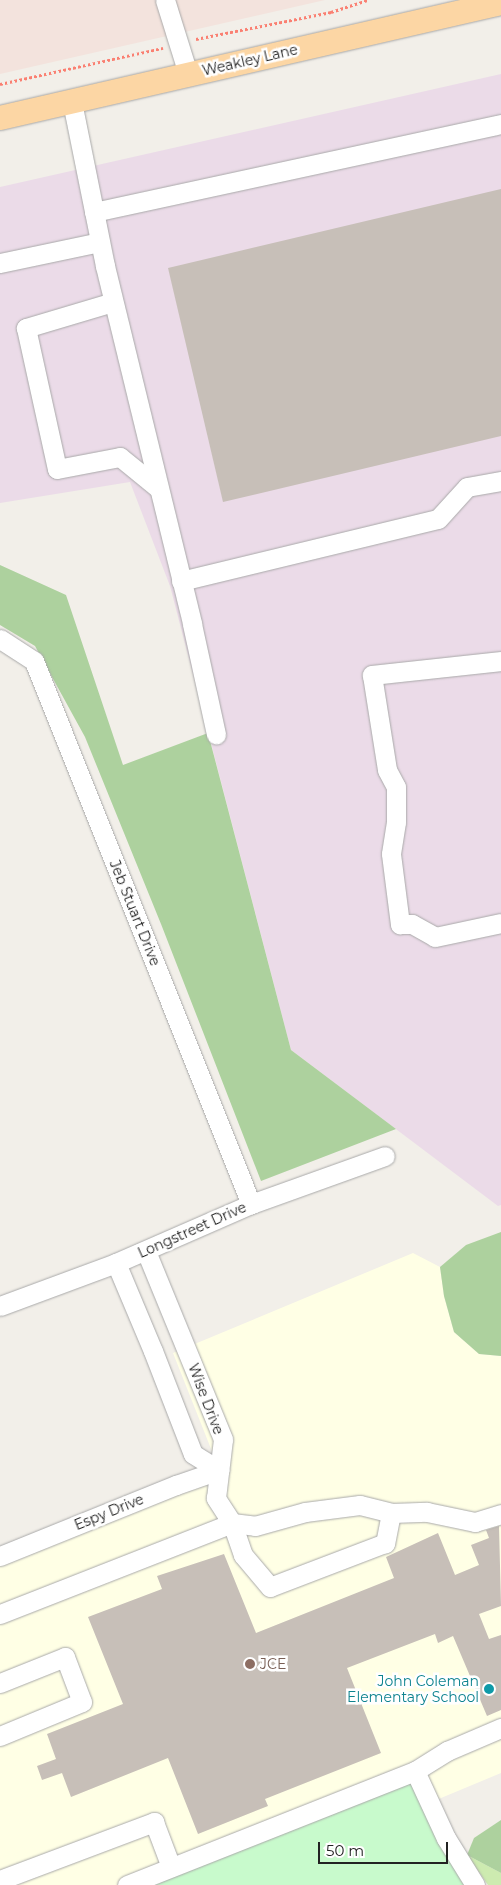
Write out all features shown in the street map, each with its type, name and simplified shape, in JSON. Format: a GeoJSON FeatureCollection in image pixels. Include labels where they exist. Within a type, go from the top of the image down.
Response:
{"type":"FeatureCollection","features":[{"type":"Feature","properties":{"kind":"main road","name":"Weakley Lane"},"geometry":{"type":"LineString","coordinates":[[0,118],[501,3]]}},
{"type":"Feature","properties":{"kind":"street"},"geometry":{"type":"LineString","coordinates":[[165,0],[188,74]]}},
{"type":"Feature","properties":{"kind":"street"},"geometry":{"type":"LineString","coordinates":[[72,102],[113,302],[216,734]]}},
{"type":"Feature","properties":{"kind":"street"},"geometry":{"type":"LineString","coordinates":[[94,212],[501,124]]}},
{"type":"Feature","properties":{"kind":"street"},"geometry":{"type":"LineString","coordinates":[[0,263],[100,242]]}},
{"type":"Feature","properties":{"kind":"street"},"geometry":{"type":"LineString","coordinates":[[113,302],[26,328],[57,469],[120,457],[158,488]]}},
{"type":"Feature","properties":{"kind":"street"},"geometry":{"type":"LineString","coordinates":[[181,581],[438,519],[467,488],[501,480]]}},
{"type":"Feature","properties":{"kind":"street","name":"Jeb Stuart Drive"},"geometry":{"type":"LineString","coordinates":[[0,639],[34,661],[251,1204]]}},
{"type":"Feature","properties":{"kind":"street"},"geometry":{"type":"LineString","coordinates":[[501,661],[372,675],[387,770],[396,787],[396,822],[391,854],[400,924],[412,924],[435,937],[501,924]]}},
{"type":"Feature","properties":{"kind":"street","name":"Longstreet Drive"},"geometry":{"type":"LineString","coordinates":[[0,1306],[146,1251],[251,1204],[385,1156]]}},
{"type":"Feature","properties":{"kind":"street","name":"Wise Drive"},"geometry":{"type":"LineString","coordinates":[[146,1251],[223,1439],[216,1498],[232,1523],[243,1555],[270,1587],[385,1543],[391,1513]]}},
{"type":"Feature","properties":{"kind":"street"},"geometry":{"type":"LineString","coordinates":[[116,1263],[193,1454],[219,1470]]}},
{"type":"Feature","properties":{"kind":"street","name":"Espy Drive"},"geometry":{"type":"LineString","coordinates":[[0,1556],[176,1485],[219,1470]]}},
{"type":"Feature","properties":{"kind":"street"},"geometry":{"type":"LineString","coordinates":[[0,1614],[232,1523],[255,1526],[305,1512],[360,1504],[391,1513],[428,1512],[475,1522],[501,1514]]}},
{"type":"Feature","properties":{"kind":"street"},"geometry":{"type":"LineString","coordinates":[[0,1683],[64,1657],[82,1702],[0,1736]]}},
{"type":"Feature","properties":{"kind":"street"},"geometry":{"type":"LineString","coordinates":[[127,1885],[414,1771],[447,1751],[501,1728]]}},
{"type":"Feature","properties":{"kind":"street"},"geometry":{"type":"LineString","coordinates":[[414,1771],[446,1838],[475,1885]]}},
{"type":"Feature","properties":{"kind":"street"},"geometry":{"type":"LineString","coordinates":[[0,1880],[154,1822],[171,1867]]}},
{"type":"Feature","properties":{"kind":"shaded area"},"geometry":{"type":"Polygon","coordinates":[[[0,0],[325,0],[0,74],[0,0]]]}},
{"type":"Feature","properties":{"kind":"shaded area"},"geometry":{"type":"Polygon","coordinates":[[[501,74],[501,1205],[498,1206],[291,1050],[170,586],[130,482],[0,503],[0,187],[501,74]]]}},
{"type":"Feature","properties":{"kind":"shaded area","name":"JCE"},"geometry":{"type":"Polygon","coordinates":[[[413,1253],[440,1267],[444,1296],[454,1332],[479,1354],[501,1356],[501,1773],[429,1803],[127,1885],[0,1885],[0,1556],[217,1464],[173,1353],[413,1253]]]}},
{"type":"Feature","properties":{"kind":"green space"},"geometry":{"type":"Polygon","coordinates":[[[0,565],[66,595],[123,765],[208,733],[291,1050],[396,1129],[261,1181],[161,924],[85,737],[35,646],[0,625],[0,565]]]}},
{"type":"Feature","properties":{"kind":"green space"},"geometry":{"type":"Polygon","coordinates":[[[501,1232],[501,1356],[479,1354],[454,1332],[444,1296],[440,1267],[466,1245],[501,1232]]]}},
{"type":"Feature","properties":{"kind":"green space"},"geometry":{"type":"Polygon","coordinates":[[[415,1771],[475,1885],[123,1885],[415,1771]]]}},
{"type":"Feature","properties":{"kind":"green space"},"geometry":{"type":"Polygon","coordinates":[[[501,1820],[501,1873],[467,1855],[474,1838],[501,1820]]]}},
{"type":"Feature","properties":{"kind":"green space"},"geometry":{"type":"Polygon","coordinates":[[[467,1855],[501,1873],[501,1885],[488,1885],[467,1855]]]}},
{"type":"Feature","properties":{"kind":"building"},"geometry":{"type":"Polygon","coordinates":[[[501,189],[501,436],[223,502],[168,268],[501,189]]]}},
{"type":"Feature","properties":{"kind":"building"},"geometry":{"type":"Polygon","coordinates":[[[499,1526],[501,1606],[479,1614],[489,1639],[501,1635],[501,1710],[487,1716],[453,1636],[438,1643],[435,1634],[347,1668],[381,1753],[265,1799],[268,1806],[198,1834],[168,1758],[71,1797],[62,1773],[42,1780],[37,1766],[56,1759],[47,1734],[123,1704],[88,1617],[162,1589],[157,1576],[224,1554],[256,1633],[394,1578],[386,1557],[438,1533],[455,1575],[479,1565],[471,1545],[489,1538],[486,1530],[499,1526]]]}},
{"type":"Feature","properties":{"kind":"place","name":"JCE"},"geometry":{"type":"Point","coordinates":[250,1664]}},
{"type":"Feature","properties":{"kind":"place","name":"John Coleman Elementary School"},"geometry":{"type":"Point","coordinates":[489,1689]}}]}
